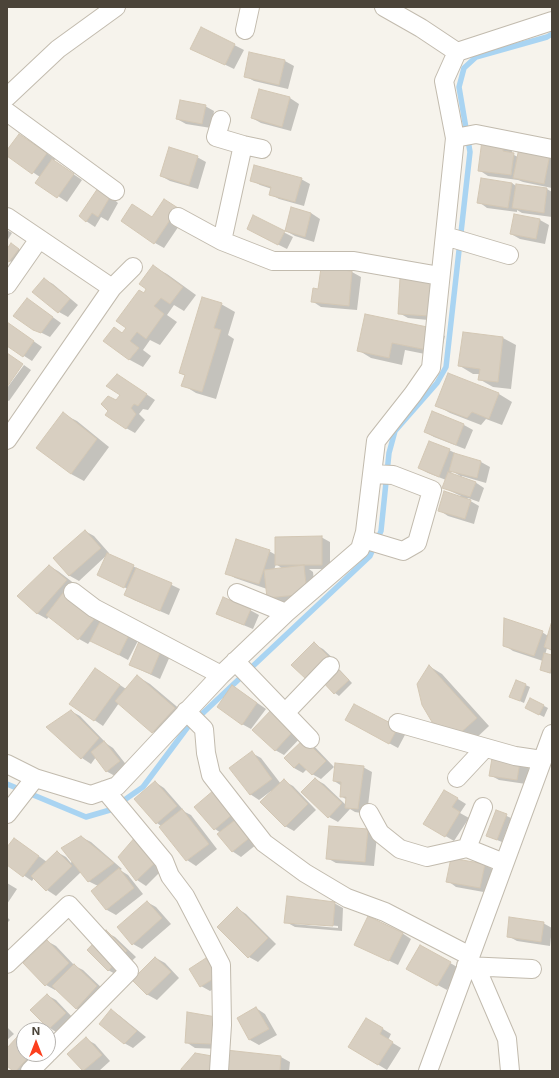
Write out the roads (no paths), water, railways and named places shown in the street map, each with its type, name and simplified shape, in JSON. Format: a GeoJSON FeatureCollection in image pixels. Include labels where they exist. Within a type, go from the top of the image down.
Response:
{"type":"FeatureCollection","features":[{"type":"Feature","properties":{"kind":"street"},"geometry":{"type":"LineString","coordinates":[[7,97],[58,49],[116,7]]}},
{"type":"Feature","properties":{"kind":"street"},"geometry":{"type":"LineString","coordinates":[[245,30],[250,7]]}},
{"type":"Feature","properties":{"kind":"street"},"geometry":{"type":"LineString","coordinates":[[384,7],[421,28],[457,52]]}},
{"type":"Feature","properties":{"kind":"street"},"geometry":{"type":"LineString","coordinates":[[7,764],[28,787],[91,795],[107,792],[117,786],[221,675],[286,613],[360,549],[364,539],[376,441],[413,394],[431,368],[440,276],[464,136],[444,81],[457,52],[552,21]]}},
{"type":"Feature","properties":{"kind":"street"},"geometry":{"type":"LineString","coordinates":[[7,112],[114,191]]}},
{"type":"Feature","properties":{"kind":"street"},"geometry":{"type":"LineString","coordinates":[[221,120],[216,137],[262,149]]}},
{"type":"Feature","properties":{"kind":"street"},"geometry":{"type":"LineString","coordinates":[[464,136],[552,149]]}},
{"type":"Feature","properties":{"kind":"street"},"geometry":{"type":"LineString","coordinates":[[222,241],[243,145]]}},
{"type":"Feature","properties":{"kind":"street"},"geometry":{"type":"LineString","coordinates":[[7,216],[112,288]]}},
{"type":"Feature","properties":{"kind":"street"},"geometry":{"type":"LineString","coordinates":[[178,217],[222,241],[273,261],[354,261],[440,276]]}},
{"type":"Feature","properties":{"kind":"street"},"geometry":{"type":"LineString","coordinates":[[447,237],[509,255]]}},
{"type":"Feature","properties":{"kind":"street"},"geometry":{"type":"LineString","coordinates":[[7,285],[39,238]]}},
{"type":"Feature","properties":{"kind":"street"},"geometry":{"type":"LineString","coordinates":[[7,440],[112,288],[133,267]]}},
{"type":"Feature","properties":{"kind":"street"},"geometry":{"type":"LineString","coordinates":[[364,539],[403,551],[417,542],[432,490],[393,475],[373,474]]}},
{"type":"Feature","properties":{"kind":"street"},"geometry":{"type":"LineString","coordinates":[[73,592],[94,608],[221,675]]}},
{"type":"Feature","properties":{"kind":"street"},"geometry":{"type":"LineString","coordinates":[[237,594],[286,613]]}},
{"type":"Feature","properties":{"kind":"street"},"geometry":{"type":"LineString","coordinates":[[236,662],[310,739]]}},
{"type":"Feature","properties":{"kind":"street"},"geometry":{"type":"LineString","coordinates":[[285,713],[330,666]]}},
{"type":"Feature","properties":{"kind":"street"},"geometry":{"type":"LineString","coordinates":[[187,712],[204,729],[206,753],[211,775],[264,843],[305,873],[347,898],[385,912],[470,963],[532,969]]}},
{"type":"Feature","properties":{"kind":"street"},"geometry":{"type":"LineString","coordinates":[[398,723],[515,756],[542,760]]}},
{"type":"Feature","properties":{"kind":"street"},"geometry":{"type":"LineString","coordinates":[[428,1071],[470,963],[504,863],[552,734]]}},
{"type":"Feature","properties":{"kind":"street"},"geometry":{"type":"LineString","coordinates":[[457,778],[485,748]]}},
{"type":"Feature","properties":{"kind":"street"},"geometry":{"type":"LineString","coordinates":[[7,814],[28,787]]}},
{"type":"Feature","properties":{"kind":"street"},"geometry":{"type":"LineString","coordinates":[[107,792],[164,861],[170,876],[185,896],[221,965],[222,1025],[219,1071]]}},
{"type":"Feature","properties":{"kind":"street"},"geometry":{"type":"LineString","coordinates":[[467,848],[483,807]]}},
{"type":"Feature","properties":{"kind":"street"},"geometry":{"type":"LineString","coordinates":[[369,813],[380,833],[400,849],[427,857],[467,848],[504,863]]}},
{"type":"Feature","properties":{"kind":"street"},"geometry":{"type":"LineString","coordinates":[[7,964],[69,905],[129,971],[56,1046]]}},
{"type":"Feature","properties":{"kind":"street"},"geometry":{"type":"LineString","coordinates":[[470,963],[507,1040],[510,1071]]}},
{"type":"Feature","properties":{"kind":"street"},"geometry":{"type":"LineString","coordinates":[[30,1071],[40,1062]]}},
{"type":"Feature","properties":{"kind":"waterway"},"geometry":{"type":"LineString","coordinates":[[7,784],[86,817],[110,810],[143,787],[187,728],[370,556],[381,531],[389,453],[395,431],[437,383],[446,367],[470,152],[459,87],[464,68],[476,57],[547,37],[552,34]]}}]}
